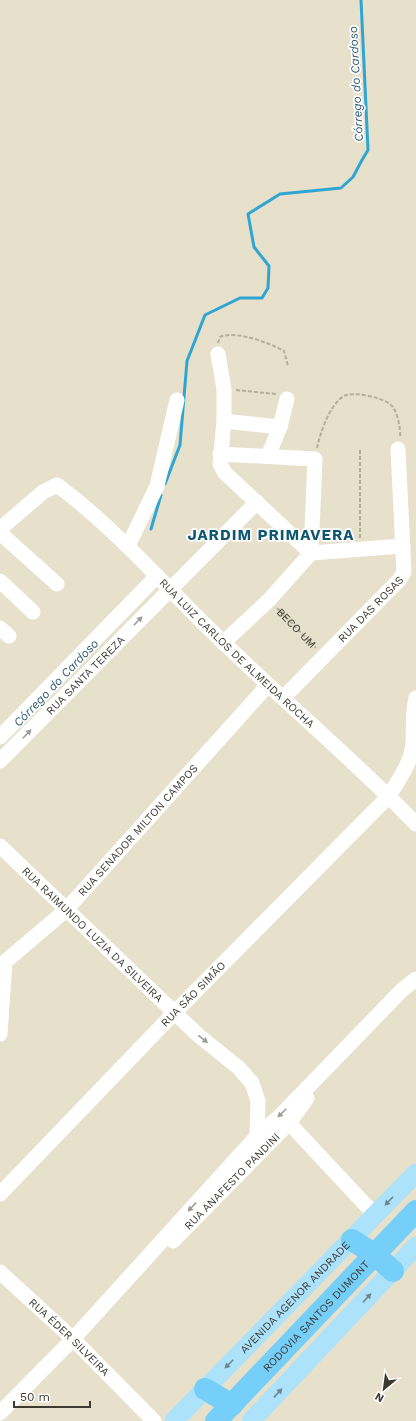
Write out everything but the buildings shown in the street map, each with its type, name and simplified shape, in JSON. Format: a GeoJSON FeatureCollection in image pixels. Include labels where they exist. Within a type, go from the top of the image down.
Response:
{"type":"FeatureCollection","features":[{"type":"Feature","properties":{"kind":"highway","name":"RODOVIA SANTOS DUMONT"},"geometry":{"type":"LineString","coordinates":[[216,1421],[416,1211]]}},
{"type":"Feature","properties":{"kind":"highway"},"geometry":{"type":"LineString","coordinates":[[352,1240],[374,1254],[393,1271]]}},
{"type":"Feature","properties":{"kind":"highway"},"geometry":{"type":"LineString","coordinates":[[205,1389],[232,1405]]}},
{"type":"Feature","properties":{"kind":"main road","name":"AVENIDA AGENOR ANDRADE"},"geometry":{"type":"LineString","coordinates":[[174,1421],[416,1173]]}},
{"type":"Feature","properties":{"kind":"main road"},"geometry":{"type":"LineString","coordinates":[[251,1421],[415,1248]]}},
{"type":"Feature","properties":{"kind":"street"},"geometry":{"type":"LineString","coordinates":[[218,354],[224,389],[224,421],[220,464],[225,473],[311,553],[403,546]]}},
{"type":"Feature","properties":{"kind":"street"},"geometry":{"type":"LineString","coordinates":[[268,456],[280,427],[287,399]]}},
{"type":"Feature","properties":{"kind":"street"},"geometry":{"type":"LineString","coordinates":[[128,546],[157,486],[177,400]]}},
{"type":"Feature","properties":{"kind":"street"},"geometry":{"type":"LineString","coordinates":[[224,421],[280,427]]}},
{"type":"Feature","properties":{"kind":"street","name":"RUA DAS ROSAS"},"geometry":{"type":"LineString","coordinates":[[283,698],[400,579],[404,572],[398,449]]}},
{"type":"Feature","properties":{"kind":"street"},"geometry":{"type":"LineString","coordinates":[[220,454],[315,459],[311,553],[269,600],[223,643]]}},
{"type":"Feature","properties":{"kind":"street","name":"RUA LUIZ CARLOS DE ALMEIDA ROCHA"},"geometry":{"type":"LineString","coordinates":[[0,529],[43,492],[57,484],[87,507],[128,546],[223,643],[389,796],[416,824]]}},
{"type":"Feature","properties":{"kind":"street","name":"RUA SANTA TEREZA"},"geometry":{"type":"LineString","coordinates":[[0,761],[257,502]]}},
{"type":"Feature","properties":{"kind":"street"},"geometry":{"type":"LineString","coordinates":[[0,532],[57,584]]}},
{"type":"Feature","properties":{"kind":"street","name":"RUA SANTA TEREZA"},"geometry":{"type":"LineString","coordinates":[[0,737],[157,576]]}},
{"type":"Feature","properties":{"kind":"street"},"geometry":{"type":"LineString","coordinates":[[0,581],[33,612]]}},
{"type":"Feature","properties":{"kind":"street","name":"RUA SENADOR MILTON CAMPOS"},"geometry":{"type":"LineString","coordinates":[[2,964],[66,910],[268,685]]}},
{"type":"Feature","properties":{"kind":"street","name":"RUA SÃO SIMÃO"},"geometry":{"type":"LineString","coordinates":[[0,1194],[175,1012],[389,796],[404,771],[413,743],[412,717],[416,698]]}},
{"type":"Feature","properties":{"kind":"street","name":"RUA RAIMUNDO LUZIA DA SILVEIRA"},"geometry":{"type":"LineString","coordinates":[[0,846],[198,1035],[239,1068],[252,1083],[258,1101],[257,1136]]}},
{"type":"Feature","properties":{"kind":"street"},"geometry":{"type":"LineString","coordinates":[[0,1034],[2,964]]}},
{"type":"Feature","properties":{"kind":"street","name":"RUA ANAFESTO PANDINI"},"geometry":{"type":"LineString","coordinates":[[0,1413],[73,1338],[257,1136],[279,1116],[402,990],[416,979]]}},
{"type":"Feature","properties":{"kind":"street","name":"RUA ANAFESTO PANDINI"},"geometry":{"type":"LineString","coordinates":[[112,1294],[178,1237],[289,1123],[338,1055]]}},
{"type":"Feature","properties":{"kind":"street"},"geometry":{"type":"LineString","coordinates":[[289,1123],[375,1216]]}},
{"type":"Feature","properties":{"kind":"street","name":"RUA ÉDER SILVEIRA"},"geometry":{"type":"LineString","coordinates":[[0,1272],[73,1338],[154,1421]]}},
{"type":"Feature","properties":{"kind":"path"},"geometry":{"type":"LineString","coordinates":[[218,354],[220,337],[225,335],[252,339],[273,345],[284,351],[288,366]]}},
{"type":"Feature","properties":{"kind":"path"},"geometry":{"type":"LineString","coordinates":[[239,391],[280,395],[287,399]]}},
{"type":"Feature","properties":{"kind":"path"},"geometry":{"type":"LineString","coordinates":[[315,459],[320,434],[335,405],[342,397],[352,393],[384,401],[392,405],[396,412],[400,432],[398,449]]}},
{"type":"Feature","properties":{"kind":"path"},"geometry":{"type":"LineString","coordinates":[[360,450],[360,550]]}},
{"type":"Feature","properties":{"kind":"path","name":"BECO UM"},"geometry":{"type":"LineString","coordinates":[[269,600],[324,656]]}},
{"type":"Feature","properties":{"kind":"waterway","name":"Córrego do Cardoso"},"geometry":{"type":"LineString","coordinates":[[165,484],[180,445],[187,361],[205,315],[240,298],[262,298],[268,288],[269,266],[254,247],[248,214],[280,194],[341,188],[353,177],[368,150],[361,0]]}},
{"type":"Feature","properties":{"kind":"waterway","name":"Córrego do Cardoso"},"geometry":{"type":"LineString","coordinates":[[151,529],[161,495]]}},
{"type":"Feature","properties":{"kind":"district","name":"JARDIM PRIMAVERA"},"geometry":{"type":"Point","coordinates":[271,535]}}]}
